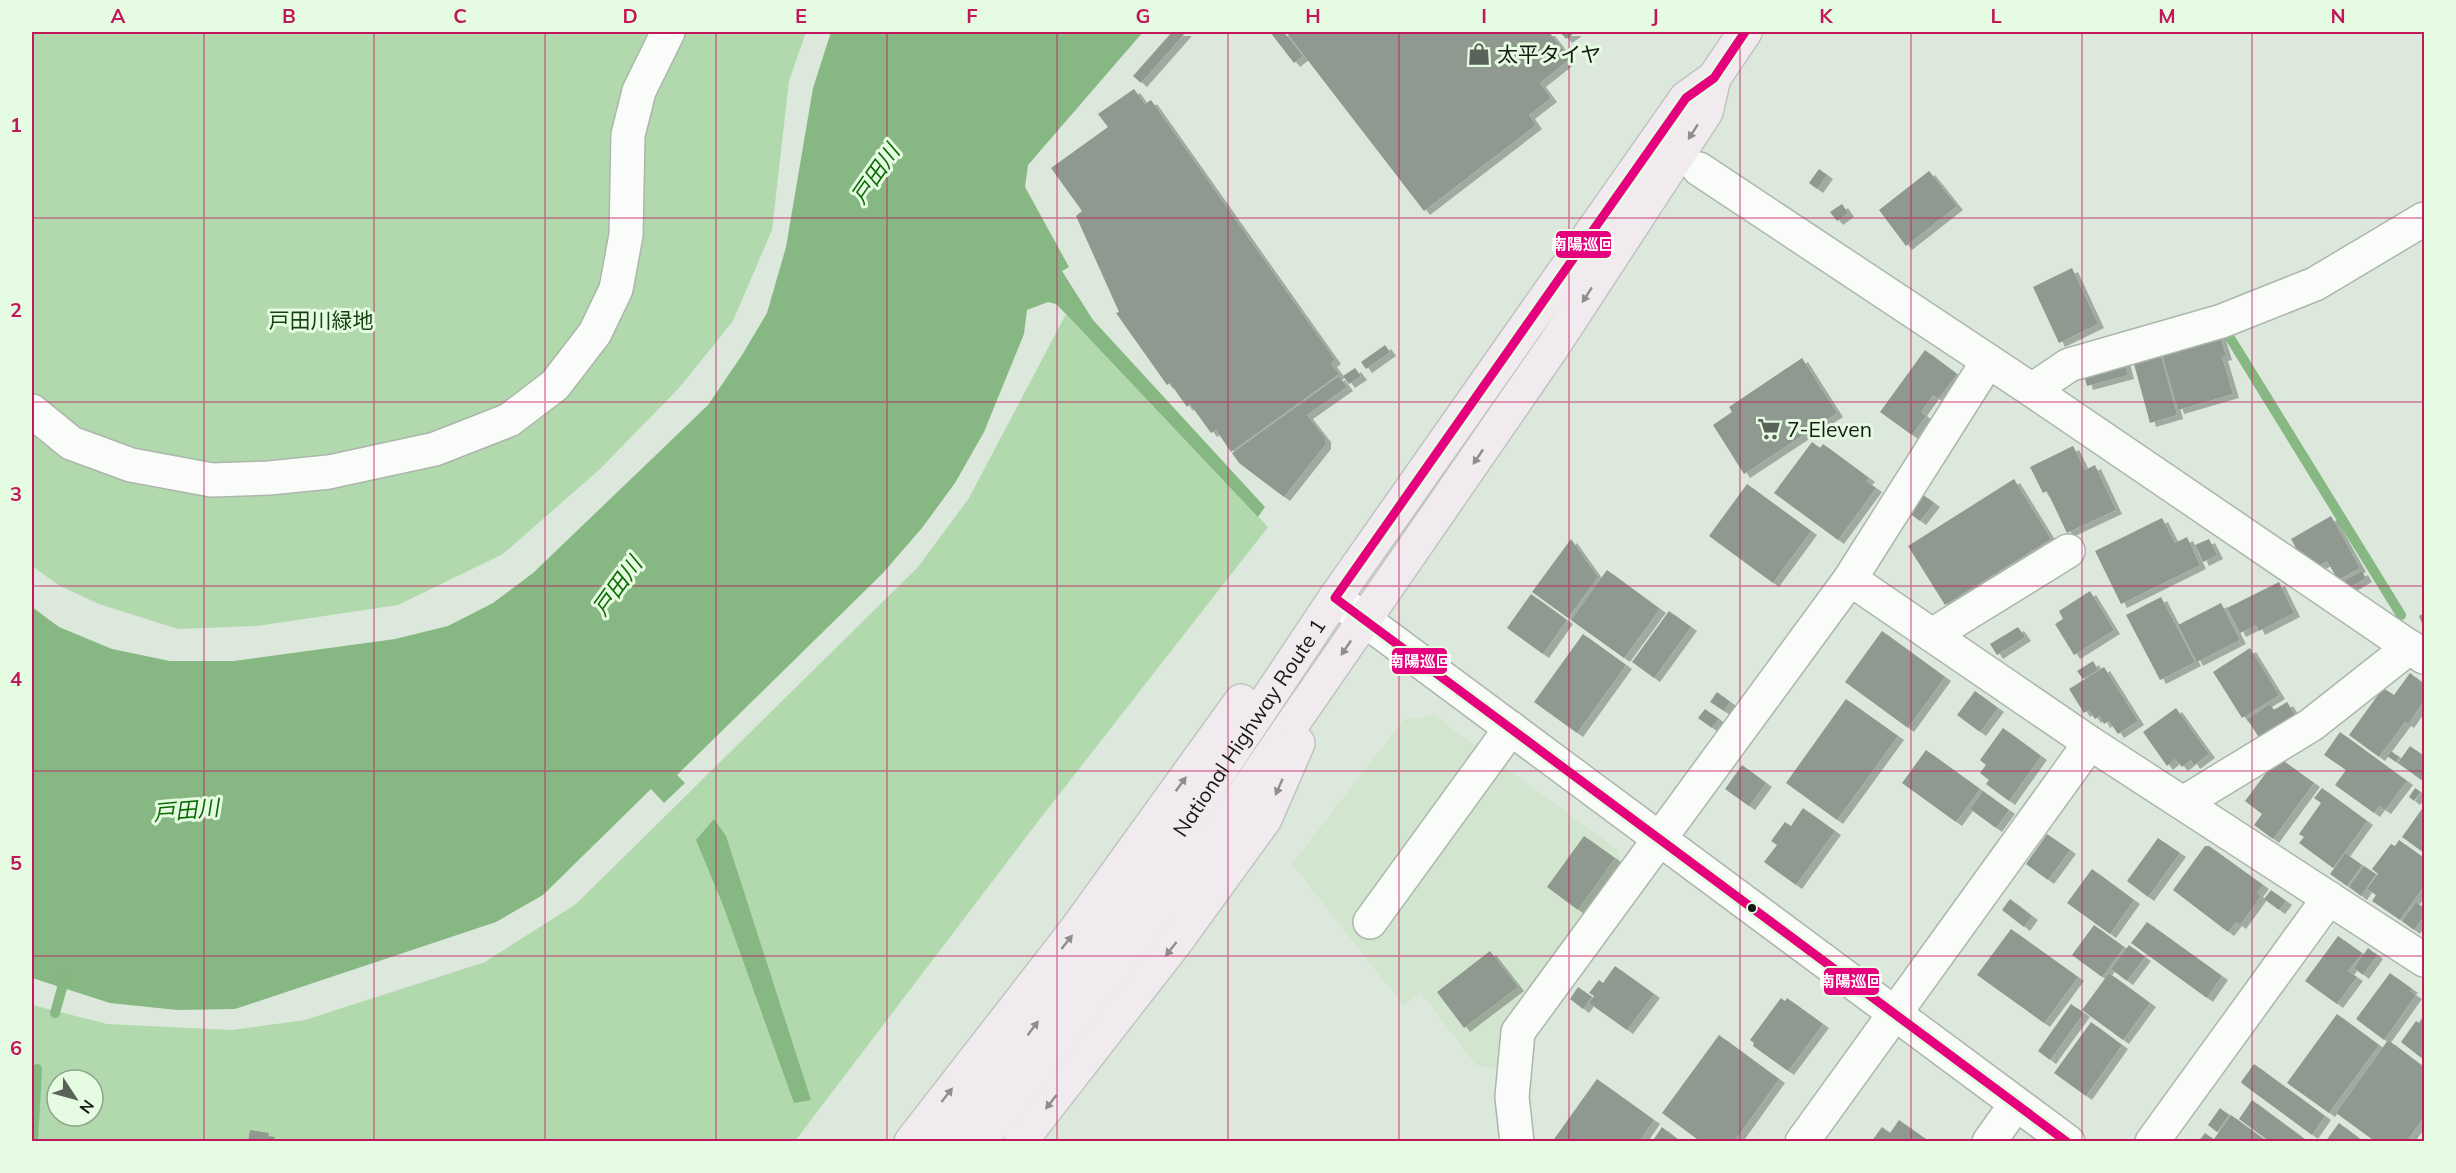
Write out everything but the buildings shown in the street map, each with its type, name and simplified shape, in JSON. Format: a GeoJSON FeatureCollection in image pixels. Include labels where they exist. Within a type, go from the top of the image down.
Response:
{"type":"FeatureCollection","features":[{"type":"Feature","properties":{"kind":"highway","name":"National Highway Route 1"},"geometry":{"type":"LineString","coordinates":[[980,1142],[1175,865],[1335,598],[1686,98],[1714,78],[1745,32]]}},
{"type":"Feature","properties":{"kind":"highway","name":"National Highway Route 1"},"geometry":{"type":"LineString","coordinates":[[947,1142],[1175,865],[1207,848],[1328,676],[1554,345],[1706,112],[1714,78]]}},
{"type":"Feature","properties":{"kind":"highway"},"geometry":{"type":"LineString","coordinates":[[911,1142],[1075,931],[1469,385],[1493,373]]}},
{"type":"Feature","properties":{"kind":"highway"},"geometry":{"type":"LineString","coordinates":[[1020,1142],[1175,943],[1265,819],[1328,676]]}},
{"type":"Feature","properties":{"kind":"street"},"geometry":{"type":"LineString","coordinates":[[32,411],[71,443],[131,465],[212,480],[269,478],[329,472],[435,449],[509,420],[555,385],[595,333],[616,289],[626,235],[628,135],[639,91],[668,32]]}},
{"type":"Feature","properties":{"kind":"street"},"geometry":{"type":"LineString","coordinates":[[1699,169],[2032,390],[2417,652],[2311,725],[2183,803]]}},
{"type":"Feature","properties":{"kind":"street"},"geometry":{"type":"LineString","coordinates":[[2032,390],[2069,365],[2222,321],[2315,284],[2424,219]]}},
{"type":"Feature","properties":{"kind":"street"},"geometry":{"type":"LineString","coordinates":[[1517,1142],[1512,1097],[1518,1032],[1850,579],[1988,361]]}},
{"type":"Feature","properties":{"kind":"street"},"geometry":{"type":"LineString","coordinates":[[1932,635],[2068,551]]}},
{"type":"Feature","properties":{"kind":"street"},"geometry":{"type":"LineString","coordinates":[[1850,579],[2090,743],[2424,960]]}},
{"type":"Feature","properties":{"kind":"street"},"geometry":{"type":"LineString","coordinates":[[1335,598],[2068,1142]]}},
{"type":"Feature","properties":{"kind":"street"},"geometry":{"type":"LineString","coordinates":[[1370,922],[1511,728]]}},
{"type":"Feature","properties":{"kind":"street"},"geometry":{"type":"LineString","coordinates":[[1802,1142],[2090,743]]}},
{"type":"Feature","properties":{"kind":"street"},"geometry":{"type":"LineString","coordinates":[[2152,1142],[2329,898]]}},
{"type":"Feature","properties":{"kind":"street"},"geometry":{"type":"LineString","coordinates":[[1989,1142],[2016,1104]]}},
{"type":"Feature","properties":{"kind":"shaded area"},"geometry":{"type":"Polygon","coordinates":[[[1435,716],[1617,849],[1620,864],[1499,1032],[1497,1070],[1476,1065],[1421,993],[1403,1005],[1292,864],[1404,719],[1435,716]]]}},
{"type":"Feature","properties":{"kind":"green space","name":"戸田川緑地"},"geometry":{"type":"Polygon","coordinates":[[[32,32],[806,32],[789,81],[772,230],[733,321],[679,388],[599,470],[503,554],[398,605],[257,626],[178,629],[99,604],[60,586],[32,566],[32,32]]]}},
{"type":"Feature","properties":{"kind":"green space"},"geometry":{"type":"Polygon","coordinates":[[[1066,314],[1268,527],[1036,824],[795,1141],[32,1141],[32,1005],[107,1024],[232,1030],[305,1020],[485,962],[576,904],[918,567],[969,498],[1066,314]]]}},
{"type":"Feature","properties":{"kind":"water","name":"戸田川"},"geometry":{"type":"Polygon","coordinates":[[[831,32],[1143,32],[1028,165],[1025,187],[1069,267],[1062,271],[1093,320],[1265,507],[1258,517],[1066,314],[1056,304],[1048,302],[1027,310],[1024,334],[984,432],[955,483],[922,528],[883,573],[677,775],[685,783],[664,803],[651,789],[543,895],[496,922],[235,1009],[177,1010],[110,1003],[32,978],[32,607],[59,627],[112,649],[170,661],[234,661],[395,639],[448,626],[493,603],[533,573],[708,405],[767,313],[786,247],[813,88],[831,32]]]}},
{"type":"Feature","properties":{"kind":"water"},"geometry":{"type":"Polygon","coordinates":[[[714,819],[726,836],[811,1100],[794,1103],[723,905],[696,840],[714,819]]]}},
{"type":"Feature","properties":{"kind":"waterway"},"geometry":{"type":"LineString","coordinates":[[2227,326],[2224,328],[2401,615]]}},
{"type":"Feature","properties":{"kind":"waterway"},"geometry":{"type":"LineString","coordinates":[[55,1013],[62,988],[61,975]]}},
{"type":"Feature","properties":{"kind":"waterway"},"geometry":{"type":"LineString","coordinates":[[33,1142],[37,1069]]}},
{"type":"Feature","properties":{"kind":"transit line","name":"南陽巡回"},"geometry":{"type":"LineString","coordinates":[[1745,32],[1714,78],[1686,98],[1335,598],[2067,1142]]}},
{"type":"Feature","properties":{"kind":"place","name":"太平タイヤ"},"geometry":{"type":"Point","coordinates":[1479,54]}},
{"type":"Feature","properties":{"kind":"place","name":"7-Eleven"},"geometry":{"type":"Point","coordinates":[1769,429]}}]}
